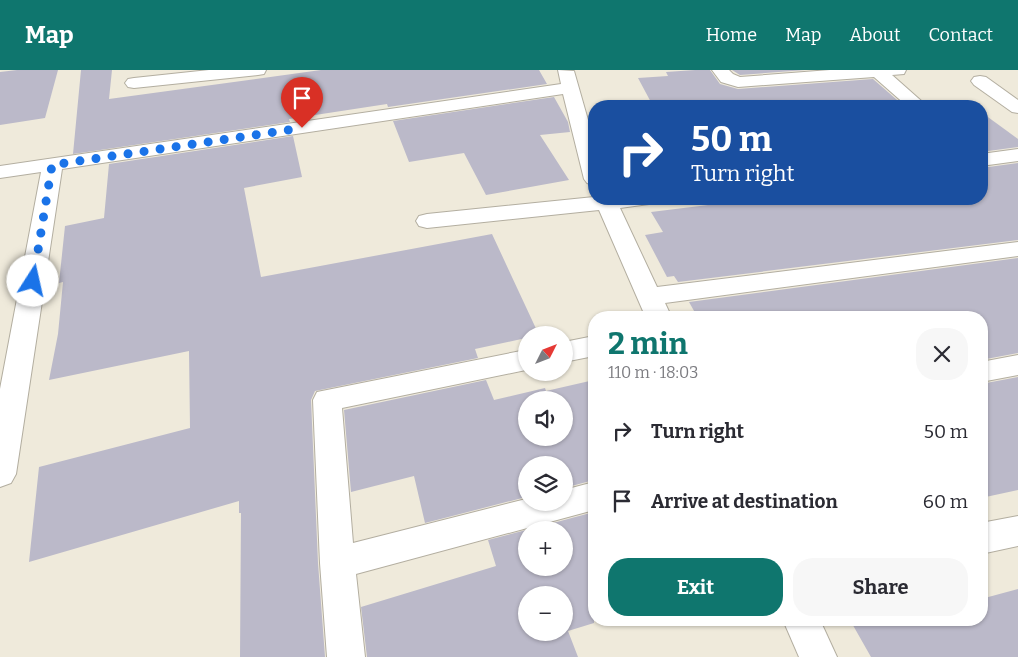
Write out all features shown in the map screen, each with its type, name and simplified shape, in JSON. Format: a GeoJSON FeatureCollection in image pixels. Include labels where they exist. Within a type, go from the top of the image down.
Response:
{"type":"FeatureCollection","features":[{"type":"Feature","properties":{"kind":"street"},"geometry":{"type":"LineString","coordinates":[[134,83],[258,70]]}},
{"type":"Feature","properties":{"kind":"street"},"geometry":{"type":"LineString","coordinates":[[720,70],[727,78],[738,82],[822,73],[898,70]]}},
{"type":"Feature","properties":{"kind":"street"},"geometry":{"type":"LineString","coordinates":[[878,72],[911,100]]}},
{"type":"Feature","properties":{"kind":"street"},"geometry":{"type":"LineString","coordinates":[[0,172],[568,79],[588,156]]}},
{"type":"Feature","properties":{"kind":"street"},"geometry":{"type":"LineString","coordinates":[[980,81],[1018,108]]}},
{"type":"Feature","properties":{"kind":"street"},"geometry":{"type":"LineString","coordinates":[[988,159],[1018,155]]}},
{"type":"Feature","properties":{"kind":"street"},"geometry":{"type":"LineString","coordinates":[[0,474],[52,165]]}},
{"type":"Feature","properties":{"kind":"street"},"geometry":{"type":"LineString","coordinates":[[427,221],[588,202]]}},
{"type":"Feature","properties":{"kind":"street"},"geometry":{"type":"LineString","coordinates":[[608,205],[654,307],[1018,249]]}},
{"type":"Feature","properties":{"kind":"street"},"geometry":{"type":"LineString","coordinates":[[573,350],[588,347]]}},
{"type":"Feature","properties":{"kind":"street"},"geometry":{"type":"LineString","coordinates":[[346,657],[337,563],[326,400],[518,362]]}},
{"type":"Feature","properties":{"kind":"street"},"geometry":{"type":"LineString","coordinates":[[988,371],[1018,365]]}},
{"type":"Feature","properties":{"kind":"street"},"geometry":{"type":"LineString","coordinates":[[337,563],[588,498]]}},
{"type":"Feature","properties":{"kind":"street"},"geometry":{"type":"LineString","coordinates":[[988,537],[1018,531]]}},
{"type":"Feature","properties":{"kind":"street"},"geometry":{"type":"LineString","coordinates":[[804,626],[818,657]]}},
{"type":"Feature","properties":{"kind":"building"},"geometry":{"type":"Polygon","coordinates":[[[58,70],[45,118],[0,125],[0,72],[58,70]]]}},
{"type":"Feature","properties":{"kind":"building"},"geometry":{"type":"Polygon","coordinates":[[[81,70],[112,70],[109,99],[321,70],[539,70],[547,84],[388,107],[387,104],[289,119],[290,122],[73,154],[81,70]]]}},
{"type":"Feature","properties":{"kind":"building"},"geometry":{"type":"Polygon","coordinates":[[[710,70],[720,84],[738,89],[873,79],[897,100],[650,100],[638,78],[668,76],[666,72],[710,70]]]}},
{"type":"Feature","properties":{"kind":"building"},"geometry":{"type":"Polygon","coordinates":[[[732,70],[806,70],[740,75],[732,70]]]}},
{"type":"Feature","properties":{"kind":"building"},"geometry":{"type":"Polygon","coordinates":[[[554,97],[568,122],[570,132],[540,135],[569,180],[486,195],[464,153],[409,162],[393,121],[554,97]]]}},
{"type":"Feature","properties":{"kind":"building"},"geometry":{"type":"Polygon","coordinates":[[[988,117],[1018,139],[1018,147],[988,151],[988,117]]]}},
{"type":"Feature","properties":{"kind":"building"},"geometry":{"type":"Polygon","coordinates":[[[293,136],[302,177],[244,188],[261,277],[492,234],[535,326],[518,326],[518,340],[475,349],[478,358],[315,391],[311,400],[318,563],[325,657],[240,657],[241,513],[239,513],[239,501],[29,562],[39,467],[190,428],[189,351],[49,380],[58,334],[63,282],[59,283],[65,226],[104,218],[109,164],[293,136]]]}},
{"type":"Feature","properties":{"kind":"building"},"geometry":{"type":"Polygon","coordinates":[[[1018,163],[1018,240],[678,282],[674,276],[667,277],[645,235],[663,232],[651,212],[708,205],[988,205],[988,167],[1018,163]]]}},
{"type":"Feature","properties":{"kind":"building"},"geometry":{"type":"Polygon","coordinates":[[[1018,258],[1018,353],[988,359],[988,311],[694,311],[689,302],[1018,258]]]}},
{"type":"Feature","properties":{"kind":"building"},"geometry":{"type":"Polygon","coordinates":[[[1018,377],[1018,490],[988,496],[988,383],[1018,377]]]}},
{"type":"Feature","properties":{"kind":"building"},"geometry":{"type":"Polygon","coordinates":[[[486,380],[494,400],[518,394],[518,446],[573,446],[573,391],[546,391],[588,381],[588,482],[573,486],[573,456],[518,456],[518,499],[425,523],[414,476],[351,492],[344,410],[486,380]]]}},
{"type":"Feature","properties":{"kind":"building"},"geometry":{"type":"Polygon","coordinates":[[[545,388],[546,391],[532,391],[545,388]]]}},
{"type":"Feature","properties":{"kind":"building"},"geometry":{"type":"Polygon","coordinates":[[[588,514],[588,625],[573,629],[573,586],[518,586],[518,641],[572,641],[578,657],[367,657],[361,607],[496,566],[488,540],[518,532],[518,576],[573,576],[573,521],[560,521],[588,514]]]}},
{"type":"Feature","properties":{"kind":"building"},"geometry":{"type":"Polygon","coordinates":[[[1018,589],[1018,657],[871,657],[853,626],[988,626],[988,597],[1018,589]]]}},
{"type":"Feature","properties":{"kind":"route"},"geometry":{"type":"LineString","coordinates":[[33,281],[52,165],[302,128]]}}]}
